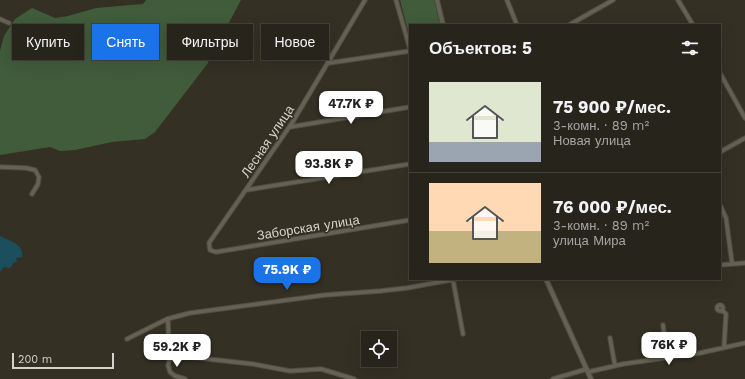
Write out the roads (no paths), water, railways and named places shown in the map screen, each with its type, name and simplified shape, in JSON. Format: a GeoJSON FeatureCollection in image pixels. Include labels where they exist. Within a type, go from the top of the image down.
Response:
{"type":"FeatureCollection","features":[{"type":"Feature","properties":{"kind":"street","name":"Лесная улица"},"geometry":{"type":"LineString","coordinates":[[210,250],[209,243],[290,127],[365,0]]}},
{"type":"Feature","properties":{"kind":"street"},"geometry":{"type":"LineString","coordinates":[[396,0],[409,46]]}},
{"type":"Feature","properties":{"kind":"street"},"geometry":{"type":"LineString","coordinates":[[437,0],[444,24]]}},
{"type":"Feature","properties":{"kind":"street"},"geometry":{"type":"LineString","coordinates":[[507,0],[517,24]]}},
{"type":"Feature","properties":{"kind":"street"},"geometry":{"type":"LineString","coordinates":[[571,24],[613,0]]}},
{"type":"Feature","properties":{"kind":"street"},"geometry":{"type":"LineString","coordinates":[[678,0],[692,24]]}},
{"type":"Feature","properties":{"kind":"street"},"geometry":{"type":"LineString","coordinates":[[0,19],[9,23]]}},
{"type":"Feature","properties":{"kind":"street"},"geometry":{"type":"LineString","coordinates":[[328,63],[409,50]]}},
{"type":"Feature","properties":{"kind":"street"},"geometry":{"type":"LineString","coordinates":[[721,76],[745,118]]}},
{"type":"Feature","properties":{"kind":"street"},"geometry":{"type":"LineString","coordinates":[[290,127],[409,107]]}},
{"type":"Feature","properties":{"kind":"street"},"geometry":{"type":"LineString","coordinates":[[721,151],[745,138]]}},
{"type":"Feature","properties":{"kind":"street"},"geometry":{"type":"LineString","coordinates":[[246,190],[409,164]]}},
{"type":"Feature","properties":{"kind":"street"},"geometry":{"type":"LineString","coordinates":[[0,167],[21,167],[35,170],[39,177],[38,184],[32,194]]}},
{"type":"Feature","properties":{"kind":"street"},"geometry":{"type":"LineString","coordinates":[[721,206],[726,218],[732,263]]}},
{"type":"Feature","properties":{"kind":"street","name":"Заборская улица"},"geometry":{"type":"LineString","coordinates":[[210,250],[216,252],[409,220]]}},
{"type":"Feature","properties":{"kind":"street"},"geometry":{"type":"LineString","coordinates":[[721,264],[745,263]]}},
{"type":"Feature","properties":{"kind":"street"},"geometry":{"type":"LineString","coordinates":[[127,339],[167,319],[190,313],[286,299],[380,292],[450,280]]}},
{"type":"Feature","properties":{"kind":"street"},"geometry":{"type":"LineString","coordinates":[[455,280],[463,334]]}},
{"type":"Feature","properties":{"kind":"street"},"geometry":{"type":"LineString","coordinates":[[546,280],[591,379]]}},
{"type":"Feature","properties":{"kind":"street"},"geometry":{"type":"LineString","coordinates":[[722,310],[726,314],[724,347]]}},
{"type":"Feature","properties":{"kind":"street"},"geometry":{"type":"LineString","coordinates":[[167,319],[169,350],[171,355],[168,365],[170,372],[175,376],[185,379]]}},
{"type":"Feature","properties":{"kind":"street"},"geometry":{"type":"LineString","coordinates":[[663,325],[667,358]]}},
{"type":"Feature","properties":{"kind":"street"},"geometry":{"type":"LineString","coordinates":[[610,338],[615,366]]}},
{"type":"Feature","properties":{"kind":"street"},"geometry":{"type":"LineString","coordinates":[[553,379],[588,371],[667,358],[745,342]]}},
{"type":"Feature","properties":{"kind":"street"},"geometry":{"type":"LineString","coordinates":[[171,355],[253,364],[290,371],[321,369],[354,379]]}},
{"type":"Feature","properties":{"kind":"water"},"geometry":{"type":"Polygon","coordinates":[[[0,236],[19,246],[22,257],[16,258],[17,262],[13,263],[11,267],[4,267],[0,272],[0,236]]]}}]}
